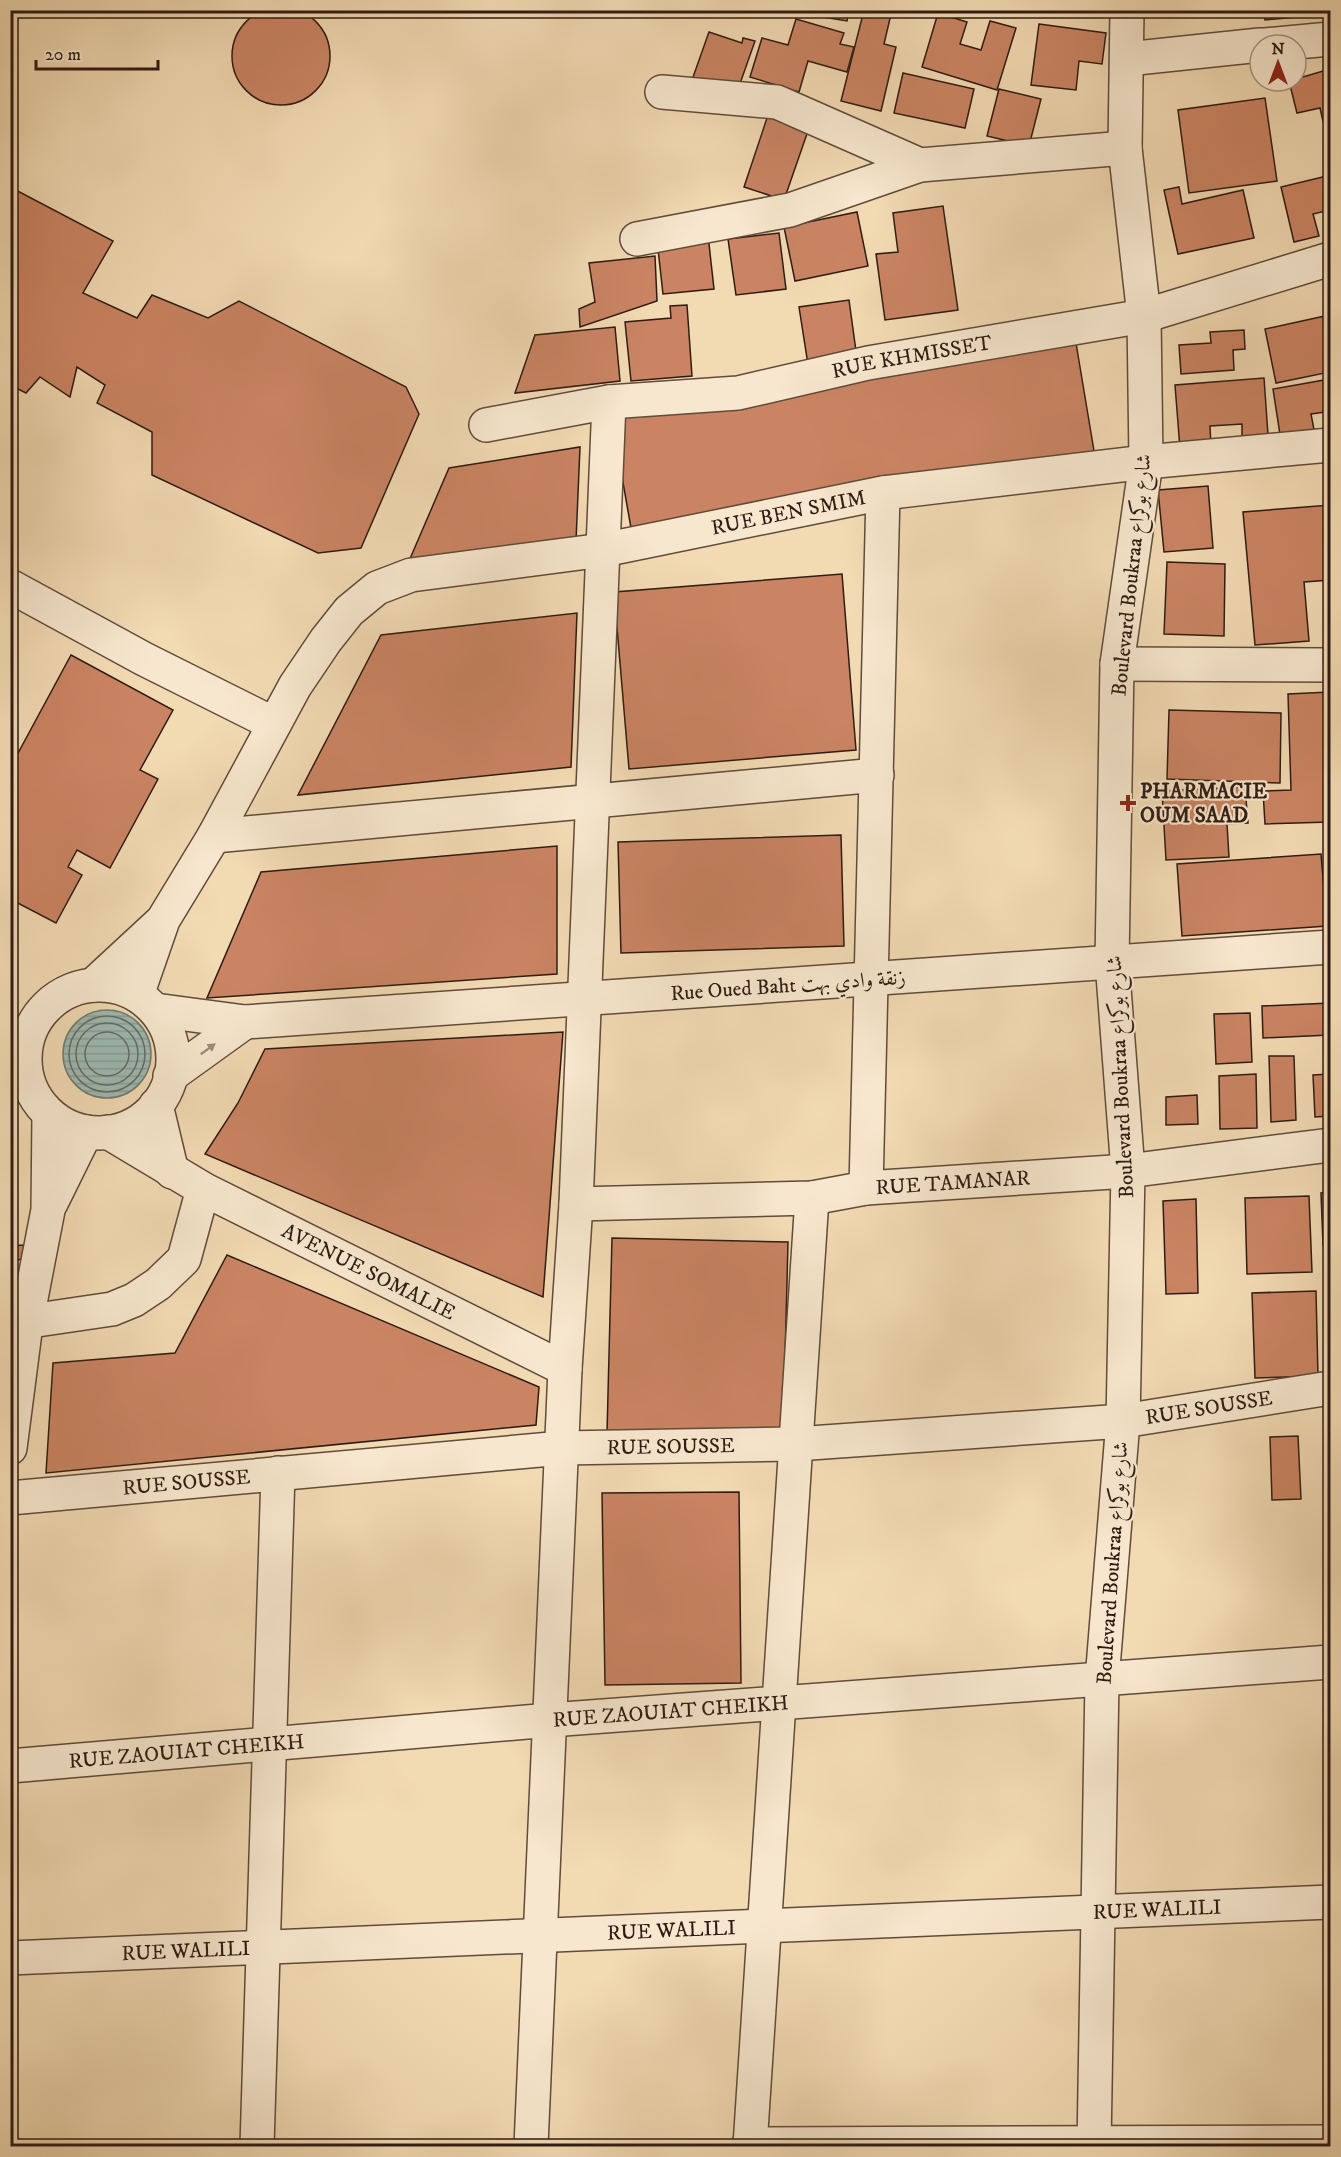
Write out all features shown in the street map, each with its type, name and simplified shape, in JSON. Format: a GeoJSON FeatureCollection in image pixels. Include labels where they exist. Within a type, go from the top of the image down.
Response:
{"type":"FeatureCollection","features":[{"type":"Feature","properties":{"kind":"street","name":"Boulevard Boukraa شارع بوكراع"},"geometry":{"type":"LineString","coordinates":[[1094,2145],[1102,1680],[1123,1421],[1128,1171],[1112,962],[1117,664],[1146,462],[1144,316],[1125,148],[1127,10]]}},
{"type":"Feature","properties":{"kind":"street"},"geometry":{"type":"LineString","coordinates":[[1308,41],[1330,39]]}},
{"type":"Feature","properties":{"kind":"street"},"geometry":{"type":"LineString","coordinates":[[1127,59],[1248,46]]}},
{"type":"Feature","properties":{"kind":"street"},"geometry":{"type":"LineString","coordinates":[[662,92],[777,102],[920,165]]}},
{"type":"Feature","properties":{"kind":"street"},"geometry":{"type":"LineString","coordinates":[[637,239],[790,210],[920,165],[1125,148]]}},
{"type":"Feature","properties":{"kind":"street","name":"RUE KHMISSET"},"geometry":{"type":"LineString","coordinates":[[486,425],[609,402],[738,393],[868,363],[1144,316],[1330,259]]}},
{"type":"Feature","properties":{"kind":"street"},"geometry":{"type":"LineString","coordinates":[[531,2146],[565,1369],[576,1204],[609,402]]}},
{"type":"Feature","properties":{"kind":"street","name":"RUE BEN SMIM"},"geometry":{"type":"LineString","coordinates":[[163,920],[214,836],[295,686],[349,611],[378,588],[411,575],[603,550],[883,493],[1146,462],[1330,445]]}},
{"type":"Feature","properties":{"kind":"street"},"geometry":{"type":"LineString","coordinates":[[866,1188],[878,775],[883,493]]}},
{"type":"Feature","properties":{"kind":"street"},"geometry":{"type":"LineString","coordinates":[[10,586],[144,659],[274,724]]}},
{"type":"Feature","properties":{"kind":"street"},"geometry":{"type":"LineString","coordinates":[[1117,664],[1330,665]]}},
{"type":"Feature","properties":{"kind":"street"},"geometry":{"type":"LineString","coordinates":[[214,836],[878,775]]}},
{"type":"Feature","properties":{"kind":"street"},"geometry":{"type":"LineString","coordinates":[[93,985],[163,920]]}},
{"type":"Feature","properties":{"kind":"street"},"geometry":{"type":"LineString","coordinates":[[146,1003],[163,920]]}},
{"type":"Feature","properties":{"kind":"street","name":"Rue Oued Baht زنقة وادي بهت"},"geometry":{"type":"LineString","coordinates":[[146,1003],[245,1022],[1330,947]]}},
{"type":"Feature","properties":{"kind":"street"},"geometry":{"type":"LineString","coordinates":[[48,1210],[33,1103],[24,1062],[27,1039],[23,1022],[71,990],[93,985],[116,987],[146,1003],[167,1030],[173,1053],[163,1091],[172,1172]]}},
{"type":"Feature","properties":{"kind":"street"},"geometry":{"type":"LineString","coordinates":[[33,1103],[60,1122],[97,1132],[126,1127],[143,1118],[163,1091],[245,1022]]}},
{"type":"Feature","properties":{"kind":"street"},"geometry":{"type":"LineString","coordinates":[[10,1448],[18,1324],[48,1210],[97,1132]]}},
{"type":"Feature","properties":{"kind":"street","name":"AVENUE SOMALIE"},"geometry":{"type":"LineString","coordinates":[[97,1132],[203,1188],[565,1369]]}},
{"type":"Feature","properties":{"kind":"street","name":"RUE TAMANAR"},"geometry":{"type":"LineString","coordinates":[[576,1204],[812,1198],[866,1188],[1128,1171],[1330,1145]]}},
{"type":"Feature","properties":{"kind":"street"},"geometry":{"type":"LineString","coordinates":[[18,1324],[112,1309],[134,1300],[158,1284],[184,1259],[203,1188]]}},
{"type":"Feature","properties":{"kind":"street"},"geometry":{"type":"LineString","coordinates":[[812,1198],[778,1704],[766,1926],[749,2145],[1330,2142]]}},
{"type":"Feature","properties":{"kind":"street","name":"RUE SOUSSE"},"geometry":{"type":"LineString","coordinates":[[10,1498],[562,1448],[796,1444],[1123,1421],[1330,1388]]}},
{"type":"Feature","properties":{"kind":"street"},"geometry":{"type":"LineString","coordinates":[[258,2146],[278,1473]]}},
{"type":"Feature","properties":{"kind":"street","name":"RUE ZAOUIAT CHEIKH"},"geometry":{"type":"LineString","coordinates":[[10,1766],[550,1720],[1330,1662]]}},
{"type":"Feature","properties":{"kind":"street","name":"RUE WALILI"},"geometry":{"type":"LineString","coordinates":[[10,1958],[1330,1902]]}},
{"type":"Feature","properties":{"kind":"water"},"geometry":{"type":"Polygon","coordinates":[[[107,1010],[132,1017],[144,1029],[151,1054],[144,1079],[132,1091],[107,1098],[82,1091],[70,1079],[63,1054],[70,1029],[82,1017],[107,1010]]]}},
{"type":"Feature","properties":{"kind":"building"},"geometry":{"type":"Polygon","coordinates":[[[281,7],[300,11],[315,22],[326,37],[330,56],[326,75],[315,90],[300,101],[281,105],[262,101],[247,90],[236,75],[232,56],[236,37],[247,22],[262,11],[281,7]]]}},
{"type":"Feature","properties":{"kind":"building"},"geometry":{"type":"Polygon","coordinates":[[[798,10],[849,10],[847,21],[798,13],[798,10]]]}},
{"type":"Feature","properties":{"kind":"building"},"geometry":{"type":"Polygon","coordinates":[[[864,10],[892,10],[884,44],[896,47],[881,111],[841,101],[864,10]]]}},
{"type":"Feature","properties":{"kind":"building"},"geometry":{"type":"Polygon","coordinates":[[[1264,10],[1330,10],[1330,14],[1265,20],[1264,10]]]}},
{"type":"Feature","properties":{"kind":"building"},"geometry":{"type":"Polygon","coordinates":[[[938,13],[967,22],[960,44],[981,50],[990,21],[1016,28],[997,90],[922,67],[938,13]]]}},
{"type":"Feature","properties":{"kind":"building"},"geometry":{"type":"Polygon","coordinates":[[[796,19],[844,33],[840,44],[854,47],[847,72],[808,61],[799,92],[750,77],[762,38],[788,45],[796,19]]]}},
{"type":"Feature","properties":{"kind":"building"},"geometry":{"type":"Polygon","coordinates":[[[1039,24],[1106,33],[1102,64],[1079,61],[1076,90],[1031,85],[1039,24]]]}},
{"type":"Feature","properties":{"kind":"building"},"geometry":{"type":"Polygon","coordinates":[[[709,32],[742,43],[743,38],[755,41],[736,95],[692,80],[709,32]]]}},
{"type":"Feature","properties":{"kind":"building"},"geometry":{"type":"Polygon","coordinates":[[[1330,69],[1330,129],[1325,130],[1320,108],[1297,113],[1292,93],[1308,93],[1308,75],[1330,69]]]}},
{"type":"Feature","properties":{"kind":"building"},"geometry":{"type":"Polygon","coordinates":[[[903,73],[974,89],[965,128],[894,113],[903,73]]]}},
{"type":"Feature","properties":{"kind":"building"},"geometry":{"type":"Polygon","coordinates":[[[999,89],[1041,99],[1029,146],[987,136],[999,89]]]}},
{"type":"Feature","properties":{"kind":"building"},"geometry":{"type":"Polygon","coordinates":[[[1265,98],[1277,181],[1189,193],[1178,110],[1265,98]]]}},
{"type":"Feature","properties":{"kind":"building"},"geometry":{"type":"Polygon","coordinates":[[[768,115],[809,128],[784,200],[744,187],[768,115]]]}},
{"type":"Feature","properties":{"kind":"building"},"geometry":{"type":"Polygon","coordinates":[[[1327,176],[1330,210],[1313,214],[1319,236],[1294,242],[1281,187],[1327,176]]]}},
{"type":"Feature","properties":{"kind":"building"},"geometry":{"type":"Polygon","coordinates":[[[10,187],[113,241],[83,293],[137,318],[152,295],[208,318],[239,301],[406,387],[419,414],[361,548],[318,553],[152,475],[152,432],[97,403],[105,385],[77,367],[70,397],[40,377],[26,393],[10,385],[10,187]]]}},
{"type":"Feature","properties":{"kind":"building"},"geometry":{"type":"Polygon","coordinates":[[[1179,187],[1182,204],[1243,190],[1254,238],[1178,254],[1164,190],[1179,187]]]}},
{"type":"Feature","properties":{"kind":"building"},"geometry":{"type":"Polygon","coordinates":[[[943,206],[958,310],[885,320],[876,254],[898,252],[893,213],[943,206]]]}},
{"type":"Feature","properties":{"kind":"building"},"geometry":{"type":"Polygon","coordinates":[[[857,212],[868,266],[795,281],[784,227],[857,212]]]}},
{"type":"Feature","properties":{"kind":"building"},"geometry":{"type":"Polygon","coordinates":[[[779,233],[786,289],[736,295],[728,239],[779,233]]]}},
{"type":"Feature","properties":{"kind":"building"},"geometry":{"type":"Polygon","coordinates":[[[708,235],[714,289],[663,294],[657,240],[708,235]]]}},
{"type":"Feature","properties":{"kind":"building"},"geometry":{"type":"Polygon","coordinates":[[[655,256],[657,301],[580,327],[579,309],[595,302],[589,263],[655,256]]]}},
{"type":"Feature","properties":{"kind":"building"},"geometry":{"type":"Polygon","coordinates":[[[1330,292],[1330,325],[1324,293],[1330,292]]]}},
{"type":"Feature","properties":{"kind":"building"},"geometry":{"type":"Polygon","coordinates":[[[849,300],[856,351],[824,356],[826,368],[809,371],[799,307],[849,300]]]}},
{"type":"Feature","properties":{"kind":"building"},"geometry":{"type":"Polygon","coordinates":[[[687,305],[692,376],[631,381],[625,322],[671,318],[670,306],[687,305]]]}},
{"type":"Feature","properties":{"kind":"building"},"geometry":{"type":"Polygon","coordinates":[[[1325,316],[1330,344],[1330,372],[1276,383],[1265,329],[1325,316]]]}},
{"type":"Feature","properties":{"kind":"building"},"geometry":{"type":"Polygon","coordinates":[[[615,327],[620,381],[515,393],[535,335],[615,327]]]}},
{"type":"Feature","properties":{"kind":"building"},"geometry":{"type":"Polygon","coordinates":[[[1244,330],[1245,349],[1233,350],[1234,370],[1181,374],[1179,345],[1211,343],[1210,332],[1244,330]]]}},
{"type":"Feature","properties":{"kind":"building"},"geometry":{"type":"Polygon","coordinates":[[[1076,343],[1094,451],[631,528],[612,420],[1076,343]]]}},
{"type":"Feature","properties":{"kind":"building"},"geometry":{"type":"Polygon","coordinates":[[[1264,378],[1268,435],[1242,437],[1242,424],[1210,426],[1211,447],[1180,449],[1175,385],[1264,378]]]}},
{"type":"Feature","properties":{"kind":"building"},"geometry":{"type":"Polygon","coordinates":[[[1330,379],[1330,433],[1325,412],[1311,414],[1315,435],[1281,441],[1273,389],[1330,379]]]}},
{"type":"Feature","properties":{"kind":"building"},"geometry":{"type":"Polygon","coordinates":[[[580,447],[576,541],[406,568],[449,468],[580,447]]]}},
{"type":"Feature","properties":{"kind":"building"},"geometry":{"type":"Polygon","coordinates":[[[1208,486],[1213,548],[1164,552],[1158,490],[1208,486]]]}},
{"type":"Feature","properties":{"kind":"building"},"geometry":{"type":"Polygon","coordinates":[[[1330,505],[1330,580],[1304,582],[1309,641],[1255,645],[1243,512],[1330,505]]]}},
{"type":"Feature","properties":{"kind":"building"},"geometry":{"type":"Polygon","coordinates":[[[1167,562],[1225,564],[1224,636],[1164,634],[1167,562]]]}},
{"type":"Feature","properties":{"kind":"building"},"geometry":{"type":"Polygon","coordinates":[[[842,574],[856,750],[629,769],[614,592],[842,574]]]}},
{"type":"Feature","properties":{"kind":"building"},"geometry":{"type":"Polygon","coordinates":[[[577,613],[571,767],[298,795],[381,635],[577,613]]]}},
{"type":"Feature","properties":{"kind":"building"},"geometry":{"type":"Polygon","coordinates":[[[71,655],[173,710],[140,770],[158,779],[110,868],[77,850],[68,867],[82,875],[56,923],[10,899],[10,768],[71,655]]]}},
{"type":"Feature","properties":{"kind":"building"},"geometry":{"type":"Polygon","coordinates":[[[1330,692],[1330,822],[1265,824],[1263,791],[1291,790],[1288,694],[1330,692]]]}},
{"type":"Feature","properties":{"kind":"building"},"geometry":{"type":"Polygon","coordinates":[[[1169,710],[1281,713],[1280,783],[1167,779],[1169,710]]]}},
{"type":"Feature","properties":{"kind":"building"},"geometry":{"type":"Polygon","coordinates":[[[1245,787],[1248,823],[1227,824],[1229,857],[1166,860],[1162,791],[1245,787]]]}},
{"type":"Feature","properties":{"kind":"building"},"geometry":{"type":"Polygon","coordinates":[[[841,835],[844,946],[621,953],[618,842],[841,835]]]}},
{"type":"Feature","properties":{"kind":"building"},"geometry":{"type":"Polygon","coordinates":[[[1326,844],[1330,844],[1330,893],[1326,844]]]}},
{"type":"Feature","properties":{"kind":"building"},"geometry":{"type":"Polygon","coordinates":[[[557,846],[557,974],[207,998],[261,872],[557,846]]]}},
{"type":"Feature","properties":{"kind":"building"},"geometry":{"type":"Polygon","coordinates":[[[1321,854],[1327,926],[1182,936],[1177,864],[1321,854]]]}},
{"type":"Feature","properties":{"kind":"building"},"geometry":{"type":"Polygon","coordinates":[[[1330,1003],[1330,1035],[1263,1038],[1262,1006],[1330,1003]]]}},
{"type":"Feature","properties":{"kind":"building"},"geometry":{"type":"Polygon","coordinates":[[[1250,1013],[1252,1062],[1216,1064],[1214,1014],[1250,1013]]]}},
{"type":"Feature","properties":{"kind":"building"},"geometry":{"type":"Polygon","coordinates":[[[563,1032],[543,1297],[205,1154],[238,1103],[265,1049],[563,1032]]]}},
{"type":"Feature","properties":{"kind":"building"},"geometry":{"type":"Polygon","coordinates":[[[1269,1056],[1294,1056],[1296,1120],[1271,1122],[1269,1056]]]}},
{"type":"Feature","properties":{"kind":"building"},"geometry":{"type":"Polygon","coordinates":[[[1256,1074],[1257,1128],[1220,1129],[1219,1076],[1256,1074]]]}},
{"type":"Feature","properties":{"kind":"building"},"geometry":{"type":"Polygon","coordinates":[[[1330,1074],[1330,1116],[1315,1117],[1313,1075],[1330,1074]]]}},
{"type":"Feature","properties":{"kind":"building"},"geometry":{"type":"Polygon","coordinates":[[[1197,1095],[1198,1124],[1166,1125],[1166,1097],[1197,1095]]]}},
{"type":"Feature","properties":{"kind":"building"},"geometry":{"type":"Polygon","coordinates":[[[1330,1192],[1330,1245],[1323,1245],[1321,1193],[1330,1192]]]}},
{"type":"Feature","properties":{"kind":"building"},"geometry":{"type":"Polygon","coordinates":[[[1309,1196],[1312,1272],[1247,1274],[1245,1198],[1309,1196]]]}},
{"type":"Feature","properties":{"kind":"building"},"geometry":{"type":"Polygon","coordinates":[[[1196,1199],[1198,1293],[1166,1294],[1163,1201],[1196,1199]]]}},
{"type":"Feature","properties":{"kind":"building"},"geometry":{"type":"Polygon","coordinates":[[[612,1238],[788,1242],[783,1437],[607,1433],[612,1238]]]}},
{"type":"Feature","properties":{"kind":"building"},"geometry":{"type":"Polygon","coordinates":[[[24,1245],[22,1259],[10,1262],[10,1246],[24,1245]]]}},
{"type":"Feature","properties":{"kind":"building"},"geometry":{"type":"Polygon","coordinates":[[[227,1255],[539,1387],[536,1425],[46,1473],[53,1363],[175,1353],[227,1255]]]}},
{"type":"Feature","properties":{"kind":"building"},"geometry":{"type":"Polygon","coordinates":[[[1316,1291],[1318,1376],[1255,1378],[1252,1293],[1316,1291]]]}},
{"type":"Feature","properties":{"kind":"building"},"geometry":{"type":"Polygon","coordinates":[[[1327,1435],[1330,1435],[1330,1496],[1329,1496],[1327,1435]]]}},
{"type":"Feature","properties":{"kind":"building"},"geometry":{"type":"Polygon","coordinates":[[[1298,1436],[1301,1499],[1272,1500],[1270,1437],[1298,1436]]]}},
{"type":"Feature","properties":{"kind":"building"},"geometry":{"type":"Polygon","coordinates":[[[739,1492],[741,1683],[605,1685],[602,1493],[739,1492]]]}},
{"type":"Feature","properties":{"kind":"place","name":"PHARMACIE OUM SAAD"},"geometry":{"type":"Point","coordinates":[1128,803]}}]}
